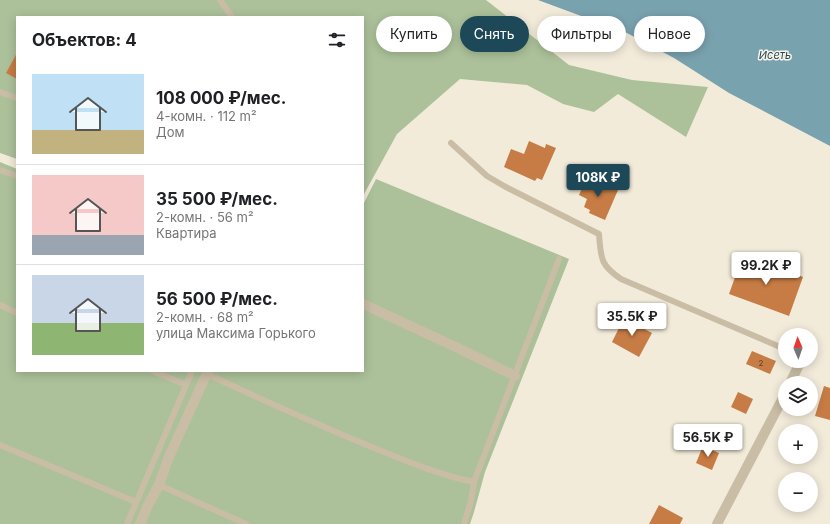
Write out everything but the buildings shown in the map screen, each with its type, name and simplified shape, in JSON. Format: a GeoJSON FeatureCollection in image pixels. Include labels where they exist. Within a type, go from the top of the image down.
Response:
{"type":"FeatureCollection","features":[{"type":"Feature","properties":{"kind":"street"},"geometry":{"type":"LineString","coordinates":[[364,304],[515,376]]}},
{"type":"Feature","properties":{"kind":"street"},"geometry":{"type":"LineString","coordinates":[[140,524],[159,485],[168,459],[208,373]]}},
{"type":"Feature","properties":{"kind":"street"},"geometry":{"type":"LineString","coordinates":[[717,524],[778,407]]}},
{"type":"Feature","properties":{"kind":"lane"},"geometry":{"type":"LineString","coordinates":[[220,0],[231,16]]}},
{"type":"Feature","properties":{"kind":"lane"},"geometry":{"type":"LineString","coordinates":[[0,92],[16,98]]}},
{"type":"Feature","properties":{"kind":"lane"},"geometry":{"type":"LineString","coordinates":[[451,143],[487,176],[598,233],[603,262],[609,271],[621,279],[778,346]]}},
{"type":"Feature","properties":{"kind":"lane"},"geometry":{"type":"LineString","coordinates":[[0,170],[16,176]]}},
{"type":"Feature","properties":{"kind":"lane"},"geometry":{"type":"LineString","coordinates":[[464,524],[471,502],[474,482],[560,259]]}},
{"type":"Feature","properties":{"kind":"lane"},"geometry":{"type":"LineString","coordinates":[[0,305],[16,313]]}},
{"type":"Feature","properties":{"kind":"lane"},"geometry":{"type":"LineString","coordinates":[[156,372],[186,384]]}},
{"type":"Feature","properties":{"kind":"lane"},"geometry":{"type":"LineString","coordinates":[[126,524],[192,372]]}},
{"type":"Feature","properties":{"kind":"lane"},"geometry":{"type":"LineString","coordinates":[[208,373],[288,412],[391,455],[456,479],[474,482]]}},
{"type":"Feature","properties":{"kind":"lane"},"geometry":{"type":"LineString","coordinates":[[0,445],[136,502]]}},
{"type":"Feature","properties":{"kind":"lane"},"geometry":{"type":"LineString","coordinates":[[159,485],[246,524]]}},
{"type":"Feature","properties":{"kind":"green space"},"geometry":{"type":"Polygon","coordinates":[[[0,0],[486,0],[506,16],[460,16],[460,52],[529,52],[529,34],[537,40],[537,52],[552,52],[569,65],[632,80],[708,87],[686,137],[618,94],[594,112],[563,104],[527,85],[460,79],[397,134],[364,194],[364,16],[16,16],[16,159],[0,153],[0,0]]]}},
{"type":"Feature","properties":{"kind":"green space"},"geometry":{"type":"Polygon","coordinates":[[[0,162],[16,169],[16,372],[364,372],[364,203],[376,179],[569,259],[485,472],[470,524],[0,524],[0,162]]]}},
{"type":"Feature","properties":{"kind":"water","name":"Исеть"},"geometry":{"type":"Polygon","coordinates":[[[538,0],[830,0],[830,146],[729,93],[663,52],[705,52],[705,16],[634,16],[634,37],[626,33],[626,16],[581,16],[538,0]]]}}]}
